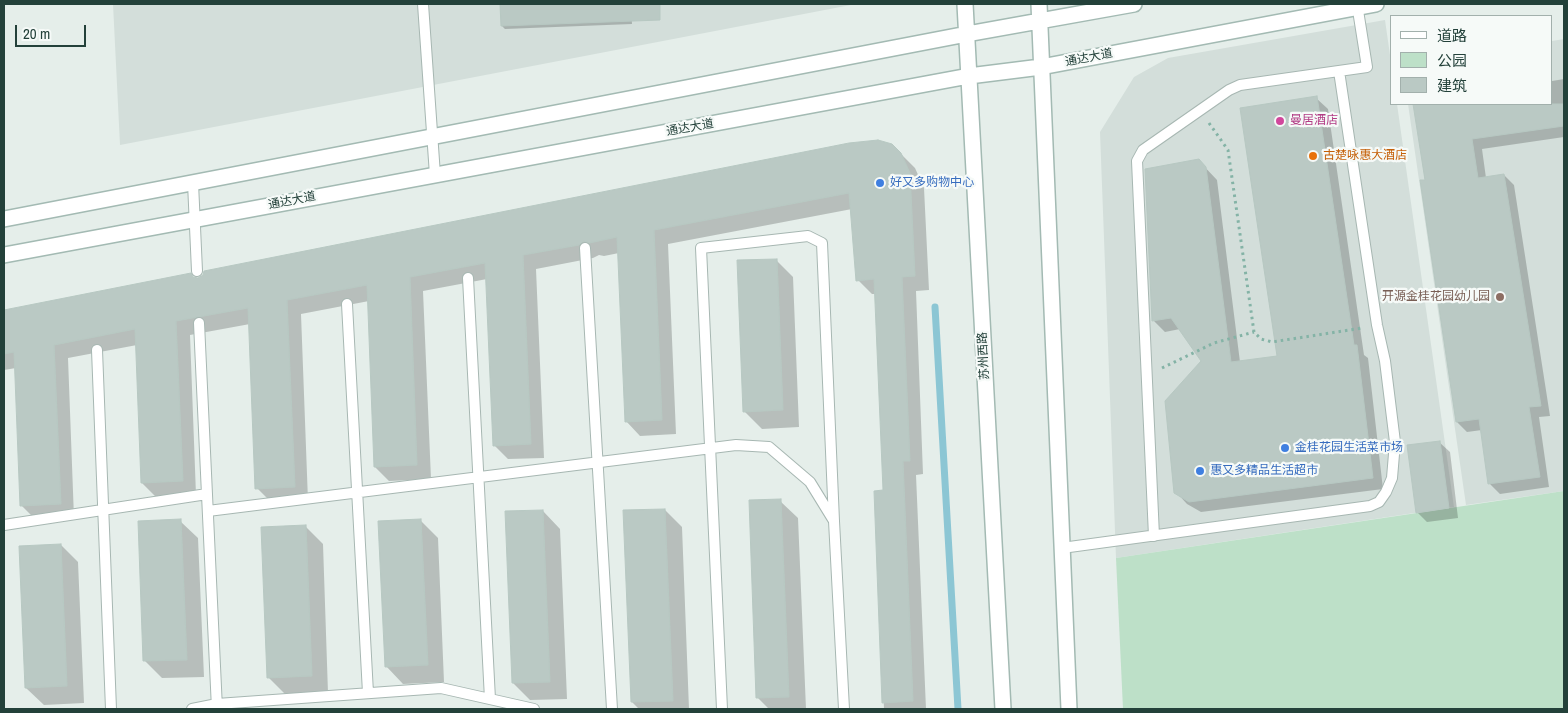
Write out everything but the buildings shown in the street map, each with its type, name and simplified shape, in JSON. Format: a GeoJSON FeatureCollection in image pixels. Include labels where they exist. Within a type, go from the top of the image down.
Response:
{"type":"FeatureCollection","features":[{"type":"Feature","properties":{"kind":"main road","name":"苏州西路"},"geometry":{"type":"LineString","coordinates":[[965,4],[1003,709]]}},
{"type":"Feature","properties":{"kind":"main road"},"geometry":{"type":"LineString","coordinates":[[1039,4],[1068,709]]}},
{"type":"Feature","properties":{"kind":"main road"},"geometry":{"type":"LineString","coordinates":[[4,219],[967,34],[1134,4]]}},
{"type":"Feature","properties":{"kind":"main road","name":"通达大道"},"geometry":{"type":"LineString","coordinates":[[4,255],[969,76],[1041,67],[1376,4]]}},
{"type":"Feature","properties":{"kind":"lane"},"geometry":{"type":"LineString","coordinates":[[423,4],[435,174]]}},
{"type":"Feature","properties":{"kind":"lane"},"geometry":{"type":"LineString","coordinates":[[1154,536],[1137,160],[1143,150],[1199,110],[1240,85],[1367,67],[1358,6]]}},
{"type":"Feature","properties":{"kind":"lane"},"geometry":{"type":"LineString","coordinates":[[1062,548],[1370,506],[1379,502],[1386,492],[1392,478],[1395,442],[1385,361],[1377,325],[1339,70]]}},
{"type":"Feature","properties":{"kind":"lane"},"geometry":{"type":"LineString","coordinates":[[193,183],[197,271]]}},
{"type":"Feature","properties":{"kind":"lane"},"geometry":{"type":"LineString","coordinates":[[722,709],[701,248],[808,236],[822,243],[844,709]]}},
{"type":"Feature","properties":{"kind":"lane"},"geometry":{"type":"LineString","coordinates":[[584,248],[612,709]]}},
{"type":"Feature","properties":{"kind":"lane"},"geometry":{"type":"LineString","coordinates":[[468,278],[490,699]]}},
{"type":"Feature","properties":{"kind":"lane"},"geometry":{"type":"LineString","coordinates":[[347,304],[368,693]]}},
{"type":"Feature","properties":{"kind":"lane"},"geometry":{"type":"LineString","coordinates":[[199,323],[218,708]]}},
{"type":"Feature","properties":{"kind":"lane"},"geometry":{"type":"LineString","coordinates":[[97,350],[111,709]]}},
{"type":"Feature","properties":{"kind":"lane"},"geometry":{"type":"LineString","coordinates":[[208,511],[736,445],[769,447],[810,482],[834,521]]}},
{"type":"Feature","properties":{"kind":"lane"},"geometry":{"type":"LineString","coordinates":[[4,525],[207,494]]}},
{"type":"Feature","properties":{"kind":"lane"},"geometry":{"type":"LineString","coordinates":[[192,709],[441,688],[534,709]]}},
{"type":"Feature","properties":{"kind":"path"},"geometry":{"type":"LineString","coordinates":[[1199,110],[1228,150],[1254,332],[1261,339],[1272,342],[1377,325]]}},
{"type":"Feature","properties":{"kind":"path"},"geometry":{"type":"LineString","coordinates":[[1147,376],[1214,343],[1254,332]]}},
{"type":"Feature","properties":{"kind":"shaded area"},"geometry":{"type":"Polygon","coordinates":[[[113,4],[856,4],[120,145],[113,4]]]}},
{"type":"Feature","properties":{"kind":"shaded area"},"geometry":{"type":"Polygon","coordinates":[[[1385,20],[1390,55],[1390,105],[1397,105],[1454,507],[1116,558],[1100,132],[1134,77],[1168,58],[1385,20]]]}},
{"type":"Feature","properties":{"kind":"shaded area","name":"开源金桂花园幼儿园"},"geometry":{"type":"Polygon","coordinates":[[[1564,39],[1564,491],[1466,505],[1408,105],[1553,105],[1553,41],[1564,39]]]}},
{"type":"Feature","properties":{"kind":"green space"},"geometry":{"type":"Polygon","coordinates":[[[1564,491],[1564,709],[1123,709],[1116,558],[1564,491]]]}},
{"type":"Feature","properties":{"kind":"waterway"},"geometry":{"type":"LineString","coordinates":[[935,307],[958,709]]}},
{"type":"Feature","properties":{"kind":"place","name":"曼居酒店"},"geometry":{"type":"Point","coordinates":[1280,121]}},
{"type":"Feature","properties":{"kind":"place","name":"古楚咏惠大酒店"},"geometry":{"type":"Point","coordinates":[1313,156]}},
{"type":"Feature","properties":{"kind":"place","name":"好又多购物中心"},"geometry":{"type":"Point","coordinates":[880,183]}},
{"type":"Feature","properties":{"kind":"place","name":"开源金桂花园幼儿园"},"geometry":{"type":"Point","coordinates":[1500,297]}},
{"type":"Feature","properties":{"kind":"place","name":"金桂花园生活菜市场"},"geometry":{"type":"Point","coordinates":[1285,448]}},
{"type":"Feature","properties":{"kind":"place","name":"惠又多精品生活超市"},"geometry":{"type":"Point","coordinates":[1200,471]}}]}
